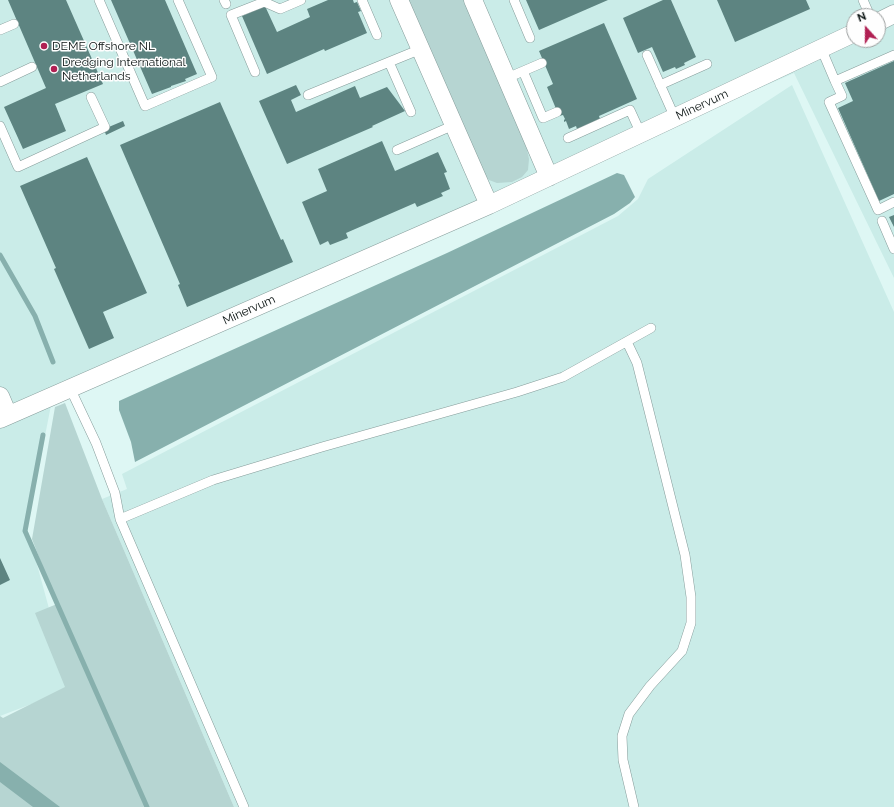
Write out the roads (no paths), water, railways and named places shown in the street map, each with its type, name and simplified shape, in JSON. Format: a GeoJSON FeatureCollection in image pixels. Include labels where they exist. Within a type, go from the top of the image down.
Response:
{"type":"FeatureCollection","features":[{"type":"Feature","properties":{"kind":"street"},"geometry":{"type":"LineString","coordinates":[[400,0],[489,205]]}},
{"type":"Feature","properties":{"kind":"street"},"geometry":{"type":"LineString","coordinates":[[475,1],[515,74],[535,122],[549,177]]}},
{"type":"Feature","properties":{"kind":"street","name":"Minervum"},"geometry":{"type":"LineString","coordinates":[[0,396],[4,417],[489,205],[846,37]]}},
{"type":"Feature","properties":{"kind":"lane"},"geometry":{"type":"LineString","coordinates":[[99,0],[145,106],[212,77],[178,0]]}},
{"type":"Feature","properties":{"kind":"lane"},"geometry":{"type":"LineString","coordinates":[[255,72],[231,15],[264,2],[280,9],[301,0]]}},
{"type":"Feature","properties":{"kind":"lane"},"geometry":{"type":"LineString","coordinates":[[362,0],[377,35]]}},
{"type":"Feature","properties":{"kind":"lane"},"geometry":{"type":"LineString","coordinates":[[514,0],[530,38]]}},
{"type":"Feature","properties":{"kind":"lane"},"geometry":{"type":"LineString","coordinates":[[0,30],[14,24]]}},
{"type":"Feature","properties":{"kind":"lane"},"geometry":{"type":"LineString","coordinates":[[821,48],[842,96],[829,102],[878,210],[894,202]]}},
{"type":"Feature","properties":{"kind":"lane"},"geometry":{"type":"LineString","coordinates":[[308,95],[421,49]]}},
{"type":"Feature","properties":{"kind":"lane"},"geometry":{"type":"LineString","coordinates":[[647,55],[675,118]]}},
{"type":"Feature","properties":{"kind":"lane"},"geometry":{"type":"LineString","coordinates":[[835,81],[894,55]]}},
{"type":"Feature","properties":{"kind":"lane"},"geometry":{"type":"LineString","coordinates":[[389,62],[411,112]]}},
{"type":"Feature","properties":{"kind":"lane"},"geometry":{"type":"LineString","coordinates":[[515,74],[542,63]]}},
{"type":"Feature","properties":{"kind":"lane"},"geometry":{"type":"LineString","coordinates":[[660,85],[707,64]]}},
{"type":"Feature","properties":{"kind":"lane"},"geometry":{"type":"LineString","coordinates":[[0,82],[32,67]]}},
{"type":"Feature","properties":{"kind":"lane"},"geometry":{"type":"LineString","coordinates":[[0,126],[18,167],[105,127],[91,97]]}},
{"type":"Feature","properties":{"kind":"lane"},"geometry":{"type":"LineString","coordinates":[[568,138],[630,110],[641,134]]}},
{"type":"Feature","properties":{"kind":"lane"},"geometry":{"type":"LineString","coordinates":[[535,122],[557,112]]}},
{"type":"Feature","properties":{"kind":"lane"},"geometry":{"type":"LineString","coordinates":[[397,150],[454,125]]}},
{"type":"Feature","properties":{"kind":"lane"},"geometry":{"type":"LineString","coordinates":[[882,221],[894,249]]}},
{"type":"Feature","properties":{"kind":"lane"},"geometry":{"type":"LineString","coordinates":[[120,519],[213,480],[322,447],[517,392],[563,377],[651,328]]}},
{"type":"Feature","properties":{"kind":"lane"},"geometry":{"type":"LineString","coordinates":[[627,342],[637,363],[643,386],[685,555],[691,597],[691,623],[682,651],[650,686],[629,714],[622,736],[623,760],[634,807]]}},
{"type":"Feature","properties":{"kind":"lane"},"geometry":{"type":"LineString","coordinates":[[70,388],[96,443],[115,493],[120,519],[244,807]]}},
{"type":"Feature","properties":{"kind":"waterway"},"geometry":{"type":"LineString","coordinates":[[0,255],[35,316],[53,362]]}},
{"type":"Feature","properties":{"kind":"waterway"},"geometry":{"type":"LineString","coordinates":[[43,435],[25,531],[147,807]]}},
{"type":"Feature","properties":{"kind":"place","name":"DEME Offshore NL"},"geometry":{"type":"Point","coordinates":[44,46]}},
{"type":"Feature","properties":{"kind":"place","name":"Dredging International Netherlands"},"geometry":{"type":"Point","coordinates":[54,69]}}]}
